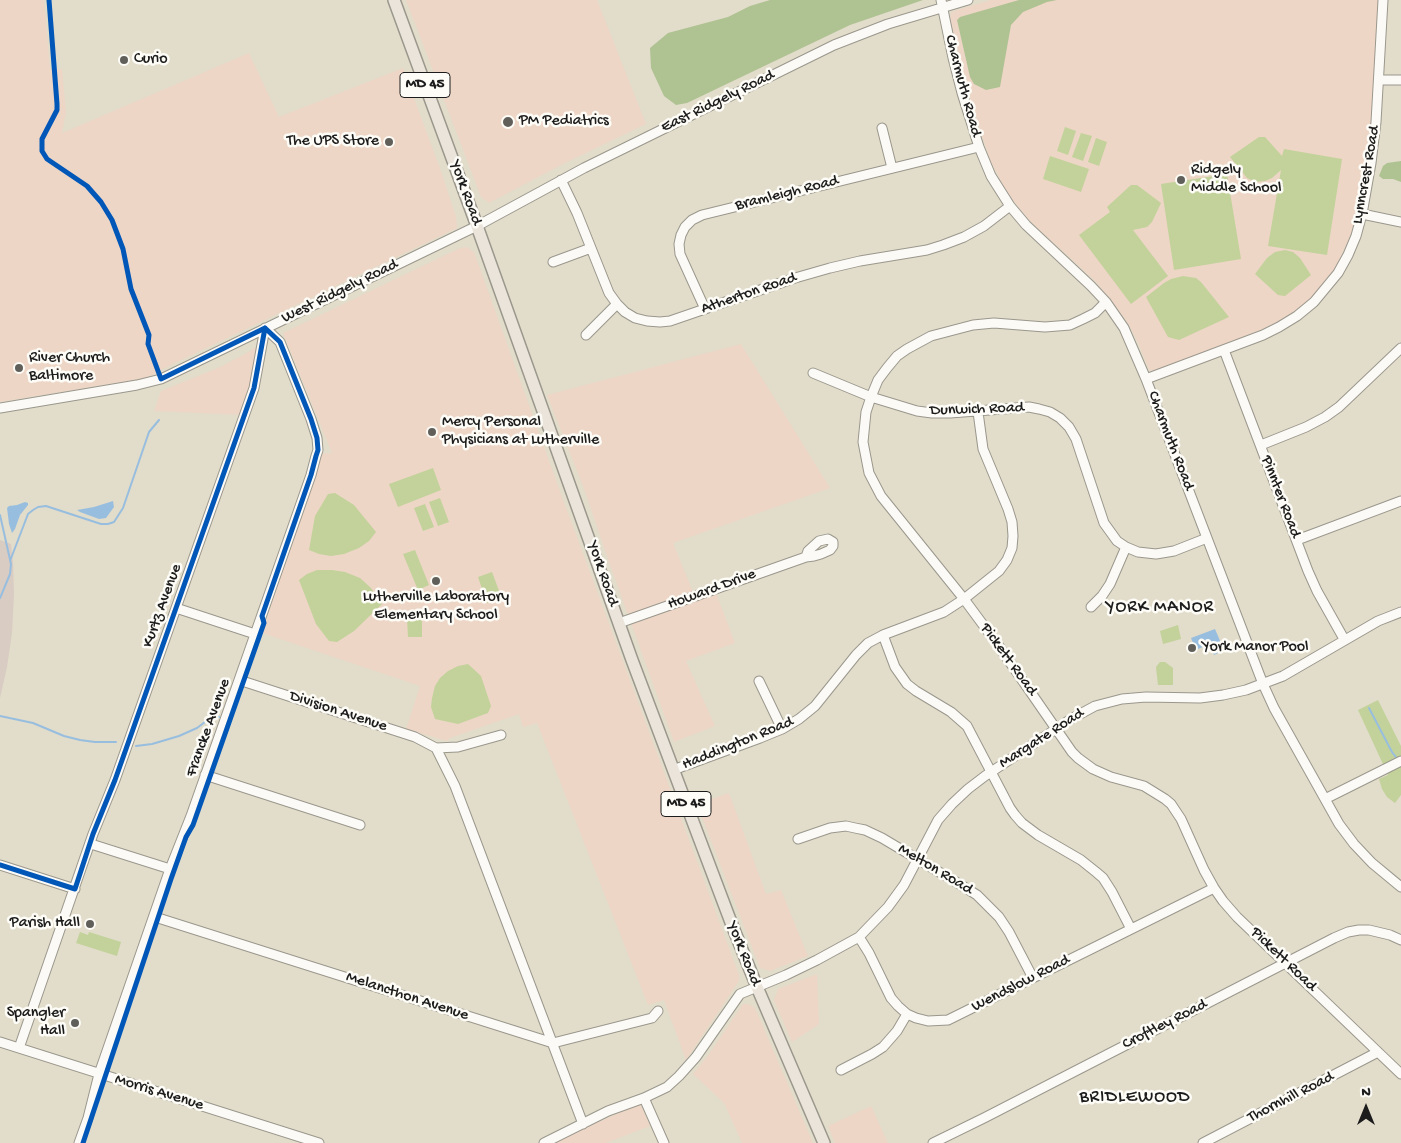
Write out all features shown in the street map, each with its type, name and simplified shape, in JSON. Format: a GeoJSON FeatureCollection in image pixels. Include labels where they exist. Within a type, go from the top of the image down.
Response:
{"type":"FeatureCollection","features":[{"type":"Feature","properties":{"kind":"main road","name":"York Road"},"geometry":{"type":"LineString","coordinates":[[394,0],[673,770],[732,926],[824,1143]]}},
{"type":"Feature","properties":{"kind":"street","name":"East Ridgely Road"},"geometry":{"type":"LineString","coordinates":[[477,226],[561,180],[834,45],[941,4],[968,0]]}},
{"type":"Feature","properties":{"kind":"street","name":"Lynncrest Road"},"geometry":{"type":"LineString","coordinates":[[1146,379],[1263,335],[1279,327],[1297,316],[1314,302],[1338,273],[1356,236],[1362,214],[1375,130],[1383,0]]}},
{"type":"Feature","properties":{"kind":"street","name":"Charmuth Road"},"geometry":{"type":"LineString","coordinates":[[941,4],[962,93],[978,147],[995,182],[1010,206],[1026,225],[1106,302],[1124,328],[1146,379],[1263,684],[1278,715],[1339,824],[1372,863],[1401,887]]}},
{"type":"Feature","properties":{"kind":"street"},"geometry":{"type":"LineString","coordinates":[[1379,80],[1401,80]]}},
{"type":"Feature","properties":{"kind":"street"},"geometry":{"type":"LineString","coordinates":[[882,128],[892,168]]}},
{"type":"Feature","properties":{"kind":"street","name":"Bramleigh Road"},"geometry":{"type":"LineString","coordinates":[[705,309],[680,254],[679,244],[681,235],[685,227],[692,220],[702,215],[978,147]]}},
{"type":"Feature","properties":{"kind":"street","name":"Atherton Road"},"geometry":{"type":"LineString","coordinates":[[561,180],[577,213],[603,282],[616,304],[635,318],[660,322],[670,321],[795,278],[830,268],[927,250],[944,245],[984,226],[1010,206]]}},
{"type":"Feature","properties":{"kind":"street"},"geometry":{"type":"LineString","coordinates":[[1362,214],[1401,222]]}},
{"type":"Feature","properties":{"kind":"street","name":"West Ridgely Road"},"geometry":{"type":"LineString","coordinates":[[0,408],[146,384],[477,226]]}},
{"type":"Feature","properties":{"kind":"street"},"geometry":{"type":"LineString","coordinates":[[553,262],[591,248]]}},
{"type":"Feature","properties":{"kind":"street","name":"Pickett Road"},"geometry":{"type":"LineString","coordinates":[[1106,302],[1095,312],[1070,325],[1045,327],[984,323],[931,336],[897,356],[878,380],[870,397],[866,412],[863,442],[869,472],[881,496],[964,599],[1024,681],[1072,752],[1086,764],[1111,777],[1151,789],[1171,804],[1181,819],[1214,888],[1237,917],[1401,1074]]}},
{"type":"Feature","properties":{"kind":"street"},"geometry":{"type":"LineString","coordinates":[[586,335],[616,304]]}},
{"type":"Feature","properties":{"kind":"street","name":"Kurtz Avenue"},"geometry":{"type":"LineString","coordinates":[[19,1048],[93,834],[112,787],[254,388],[266,328]]}},
{"type":"Feature","properties":{"kind":"street","name":"Francke Avenue"},"geometry":{"type":"LineString","coordinates":[[79,1143],[88,1118],[99,1074],[311,475],[318,450],[315,430],[280,342],[266,328]]}},
{"type":"Feature","properties":{"kind":"street"},"geometry":{"type":"LineString","coordinates":[[1261,446],[1306,427],[1324,417],[1338,407],[1401,348]]}},
{"type":"Feature","properties":{"kind":"street","name":"Pinnter Road"},"geometry":{"type":"LineString","coordinates":[[1224,350],[1317,591],[1344,639]]}},
{"type":"Feature","properties":{"kind":"street","name":"Dunwich Road"},"geometry":{"type":"LineString","coordinates":[[813,373],[870,397],[932,414],[1029,408],[1050,412],[1069,427],[1076,439],[1104,523],[1117,541],[1138,552],[1166,554],[1207,538]]}},
{"type":"Feature","properties":{"kind":"street","name":"Haddington Road"},"geometry":{"type":"LineString","coordinates":[[673,770],[782,729],[799,719],[816,706],[861,648],[875,638],[936,616],[964,599],[999,571],[1007,560],[1012,548],[1012,522],[983,449],[978,412]]}},
{"type":"Feature","properties":{"kind":"street"},"geometry":{"type":"LineString","coordinates":[[1297,540],[1401,501]]}},
{"type":"Feature","properties":{"kind":"street"},"geometry":{"type":"LineString","coordinates":[[1091,606],[1102,596],[1110,584],[1126,547]]}},
{"type":"Feature","properties":{"kind":"street","name":"Howard Drive"},"geometry":{"type":"LineString","coordinates":[[619,623],[806,556]]}},
{"type":"Feature","properties":{"kind":"street"},"geometry":{"type":"LineString","coordinates":[[176,608],[255,634]]}},
{"type":"Feature","properties":{"kind":"street","name":"Margate Road"},"geometry":{"type":"LineString","coordinates":[[544,1143],[608,1111],[644,1098],[666,1087],[696,1057],[740,994],[786,975],[858,937],[888,907],[904,885],[938,820],[952,804],[968,789],[1056,729],[1087,710],[1114,700],[1140,697],[1189,698],[1212,696],[1263,684],[1282,676],[1378,621],[1401,612]]}},
{"type":"Feature","properties":{"kind":"street"},"geometry":{"type":"LineString","coordinates":[[883,635],[900,676],[916,690],[961,719],[967,726],[1010,808],[1022,823],[1038,835],[1090,866],[1103,878],[1131,929]]}},
{"type":"Feature","properties":{"kind":"street","name":"Division Avenue"},"geometry":{"type":"LineString","coordinates":[[239,680],[415,737],[436,748]]}},
{"type":"Feature","properties":{"kind":"street"},"geometry":{"type":"LineString","coordinates":[[759,682],[782,729]]}},
{"type":"Feature","properties":{"kind":"street"},"geometry":{"type":"LineString","coordinates":[[500,735],[458,747],[436,748],[455,786],[583,1124]]}},
{"type":"Feature","properties":{"kind":"street"},"geometry":{"type":"LineString","coordinates":[[1324,799],[1398,763]]}},
{"type":"Feature","properties":{"kind":"street"},"geometry":{"type":"LineString","coordinates":[[205,775],[360,825]]}},
{"type":"Feature","properties":{"kind":"street","name":"Melton Road"},"geometry":{"type":"LineString","coordinates":[[798,839],[830,828],[846,826],[873,834],[918,859],[977,895],[999,917],[1033,978]]}},
{"type":"Feature","properties":{"kind":"street"},"geometry":{"type":"LineString","coordinates":[[91,844],[170,869]]}},
{"type":"Feature","properties":{"kind":"street"},"geometry":{"type":"LineString","coordinates":[[0,865],[74,890]]}},
{"type":"Feature","properties":{"kind":"street","name":"Wendslow Road"},"geometry":{"type":"LineString","coordinates":[[907,1014],[928,1021],[948,1020],[1214,888]]}},
{"type":"Feature","properties":{"kind":"street","name":"Melancthon Avenue"},"geometry":{"type":"LineString","coordinates":[[154,916],[553,1043]]}},
{"type":"Feature","properties":{"kind":"street","name":"Croftley Road"},"geometry":{"type":"LineString","coordinates":[[933,1143],[1348,932],[1359,930],[1375,931],[1401,940]]}},
{"type":"Feature","properties":{"kind":"street"},"geometry":{"type":"LineString","coordinates":[[841,1070],[883,1047],[897,1031],[907,1014],[891,998],[869,953],[858,937]]}},
{"type":"Feature","properties":{"kind":"street"},"geometry":{"type":"LineString","coordinates":[[553,1043],[652,1018],[658,1011]]}},
{"type":"Feature","properties":{"kind":"street","name":"Morris Avenue"},"geometry":{"type":"LineString","coordinates":[[0,1042],[319,1143]]}},
{"type":"Feature","properties":{"kind":"street","name":"Thornhill Road"},"geometry":{"type":"LineString","coordinates":[[1203,1143],[1378,1052]]}},
{"type":"Feature","properties":{"kind":"street"},"geometry":{"type":"LineString","coordinates":[[644,1098],[664,1143]]}},
{"type":"Feature","properties":{"kind":"shaded area"},"geometry":{"type":"Polygon","coordinates":[[[0,0],[44,0],[50,70],[62,69],[66,112],[62,133],[249,53],[279,117],[403,68],[442,174],[456,217],[457,228],[146,378],[0,402],[0,0]]]}},
{"type":"Feature","properties":{"kind":"shaded area"},"geometry":{"type":"Polygon","coordinates":[[[406,0],[597,0],[646,124],[561,165],[489,203],[481,197],[406,0]]]}},
{"type":"Feature","properties":{"kind":"shaded area","name":"Ridgely Middle School"},"geometry":{"type":"Polygon","coordinates":[[[991,0],[1378,0],[1373,105],[1365,166],[1352,232],[1335,269],[1323,285],[1295,312],[1278,322],[1156,371],[1149,370],[1129,325],[1110,299],[1095,281],[1031,222],[1004,187],[990,160],[968,93],[950,19],[951,13],[954,11],[991,0]]]}},
{"type":"Feature","properties":{"kind":"shaded area"},"geometry":{"type":"Polygon","coordinates":[[[467,247],[474,252],[561,494],[739,975],[739,981],[686,1060],[664,1000],[648,1005],[537,723],[523,727],[519,714],[450,738],[447,741],[406,729],[420,686],[262,633],[320,454],[332,453],[283,333],[460,248],[467,247]]]}},
{"type":"Feature","properties":{"kind":"shaded area"},"geometry":{"type":"Polygon","coordinates":[[[267,340],[243,415],[154,411],[161,391],[220,367],[267,340]]]}},
{"type":"Feature","properties":{"kind":"shaded area"},"geometry":{"type":"Polygon","coordinates":[[[741,344],[830,488],[673,543],[693,592],[713,585],[735,643],[686,661],[715,726],[674,742],[583,486],[547,395],[741,344]]]}},
{"type":"Feature","properties":{"kind":"shaded area"},"geometry":{"type":"Polygon","coordinates":[[[0,540],[11,544],[14,594],[12,633],[0,698],[0,540]]]}},
{"type":"Feature","properties":{"kind":"shaded area"},"geometry":{"type":"Polygon","coordinates":[[[729,793],[766,894],[781,890],[808,956],[770,971],[760,968],[697,804],[729,793]]]}},
{"type":"Feature","properties":{"kind":"shaded area"},"geometry":{"type":"Polygon","coordinates":[[[817,974],[819,1024],[792,1042],[774,1000],[778,989],[817,974]]]}},
{"type":"Feature","properties":{"kind":"shaded area"},"geometry":{"type":"Polygon","coordinates":[[[743,1004],[749,1004],[755,1008],[813,1143],[742,1143],[724,1103],[693,1074],[743,1004]]]}},
{"type":"Feature","properties":{"kind":"shaded area"},"geometry":{"type":"Polygon","coordinates":[[[640,1103],[650,1126],[606,1143],[553,1143],[640,1103]]]}},
{"type":"Feature","properties":{"kind":"shaded area"},"geometry":{"type":"Polygon","coordinates":[[[871,1106],[888,1143],[835,1143],[828,1126],[871,1106]]]}},
{"type":"Feature","properties":{"kind":"green space"},"geometry":{"type":"Polygon","coordinates":[[[770,0],[923,0],[850,25],[687,103],[676,105],[664,96],[651,68],[650,48],[668,33],[728,17],[750,6],[770,0]]]}},
{"type":"Feature","properties":{"kind":"green space"},"geometry":{"type":"Polygon","coordinates":[[[1019,0],[1057,0],[1023,12],[1011,25],[1000,87],[986,90],[974,84],[970,77],[957,20],[960,17],[1019,0]]]}},
{"type":"Feature","properties":{"kind":"green space"},"geometry":{"type":"Polygon","coordinates":[[[1065,127],[1076,131],[1068,155],[1057,151],[1065,127]]]}},
{"type":"Feature","properties":{"kind":"green space"},"geometry":{"type":"Polygon","coordinates":[[[1081,133],[1092,136],[1083,161],[1072,157],[1081,133]]]}},
{"type":"Feature","properties":{"kind":"green space"},"geometry":{"type":"Polygon","coordinates":[[[1259,137],[1265,137],[1282,156],[1284,149],[1342,159],[1327,255],[1268,246],[1281,170],[1272,178],[1255,182],[1247,178],[1230,157],[1259,137]]]}},
{"type":"Feature","properties":{"kind":"green space"},"geometry":{"type":"Polygon","coordinates":[[[1096,138],[1107,142],[1099,166],[1088,162],[1096,138]]]}},
{"type":"Feature","properties":{"kind":"green space"},"geometry":{"type":"Polygon","coordinates":[[[1050,156],[1089,169],[1081,192],[1043,179],[1050,156]]]}},
{"type":"Feature","properties":{"kind":"green space"},"geometry":{"type":"Polygon","coordinates":[[[1401,161],[1401,182],[1393,179],[1383,179],[1379,176],[1383,166],[1387,163],[1401,161]]]}},
{"type":"Feature","properties":{"kind":"green space"},"geometry":{"type":"Polygon","coordinates":[[[1227,174],[1241,259],[1174,270],[1161,184],[1227,174]]]}},
{"type":"Feature","properties":{"kind":"green space"},"geometry":{"type":"Polygon","coordinates":[[[1131,185],[1137,185],[1161,203],[1152,222],[1147,227],[1133,230],[1168,276],[1131,304],[1079,235],[1110,212],[1107,207],[1131,185]]]}},
{"type":"Feature","properties":{"kind":"green space"},"geometry":{"type":"Polygon","coordinates":[[[1285,250],[1293,252],[1300,258],[1311,275],[1285,296],[1278,295],[1255,274],[1267,258],[1275,252],[1285,250]]]}},
{"type":"Feature","properties":{"kind":"green space"},"geometry":{"type":"Polygon","coordinates":[[[1183,276],[1196,278],[1201,282],[1229,317],[1179,340],[1168,337],[1146,297],[1171,279],[1183,276]]]}},
{"type":"Feature","properties":{"kind":"green space"},"geometry":{"type":"Polygon","coordinates":[[[433,468],[441,490],[398,507],[389,484],[433,468]]]}},
{"type":"Feature","properties":{"kind":"green space"},"geometry":{"type":"Polygon","coordinates":[[[335,493],[354,505],[376,532],[369,541],[359,548],[344,554],[331,556],[309,550],[315,516],[328,494],[335,493]]]}},
{"type":"Feature","properties":{"kind":"green space"},"geometry":{"type":"Polygon","coordinates":[[[440,498],[449,522],[438,526],[429,502],[440,498]]]}},
{"type":"Feature","properties":{"kind":"green space"},"geometry":{"type":"Polygon","coordinates":[[[425,504],[434,527],[423,531],[414,508],[425,504]]]}},
{"type":"Feature","properties":{"kind":"green space"},"geometry":{"type":"Polygon","coordinates":[[[415,550],[429,585],[418,590],[403,554],[415,550]]]}},
{"type":"Feature","properties":{"kind":"green space"},"geometry":{"type":"Polygon","coordinates":[[[317,570],[345,572],[360,578],[371,588],[382,604],[354,631],[337,642],[329,641],[316,624],[299,580],[317,570]]]}},
{"type":"Feature","properties":{"kind":"green space"},"geometry":{"type":"Polygon","coordinates":[[[492,572],[502,599],[487,603],[478,577],[492,572]]]}},
{"type":"Feature","properties":{"kind":"green space"},"geometry":{"type":"Polygon","coordinates":[[[407,618],[422,618],[422,637],[408,637],[407,618]]]}},
{"type":"Feature","properties":{"kind":"green space"},"geometry":{"type":"Polygon","coordinates":[[[1178,625],[1181,639],[1163,644],[1160,631],[1178,625]]]}},
{"type":"Feature","properties":{"kind":"green space"},"geometry":{"type":"Polygon","coordinates":[[[1160,662],[1165,662],[1173,668],[1173,685],[1158,685],[1156,667],[1160,662]]]}},
{"type":"Feature","properties":{"kind":"green space"},"geometry":{"type":"Polygon","coordinates":[[[468,664],[481,676],[491,706],[488,713],[458,724],[435,719],[431,707],[435,686],[448,671],[468,664]]]}},
{"type":"Feature","properties":{"kind":"green space"},"geometry":{"type":"Polygon","coordinates":[[[1378,700],[1401,746],[1401,795],[1395,803],[1387,797],[1382,789],[1379,779],[1388,775],[1358,710],[1378,700]]]}},
{"type":"Feature","properties":{"kind":"green space"},"geometry":{"type":"Polygon","coordinates":[[[80,932],[88,935],[89,932],[121,942],[117,956],[76,943],[80,932]]]}},
{"type":"Feature","properties":{"kind":"water"},"geometry":{"type":"Polygon","coordinates":[[[113,501],[114,507],[106,518],[99,519],[77,510],[94,507],[113,501]]]}},
{"type":"Feature","properties":{"kind":"water"},"geometry":{"type":"Polygon","coordinates":[[[25,502],[28,505],[20,515],[12,533],[7,508],[25,502]]]}},
{"type":"Feature","properties":{"kind":"water"},"geometry":{"type":"Polygon","coordinates":[[[1215,629],[1224,650],[1214,655],[1209,644],[1196,650],[1191,638],[1215,629]]]}},
{"type":"Feature","properties":{"kind":"waterway"},"geometry":{"type":"LineString","coordinates":[[10,561],[28,514],[38,507],[46,506],[101,524],[114,522],[123,508],[149,432],[159,420]]}},
{"type":"Feature","properties":{"kind":"waterway"},"geometry":{"type":"LineString","coordinates":[[0,515],[11,564],[10,574],[0,598]]}},
{"type":"Feature","properties":{"kind":"waterway"},"geometry":{"type":"LineString","coordinates":[[1369,708],[1398,760]]}},
{"type":"Feature","properties":{"kind":"waterway"},"geometry":{"type":"LineString","coordinates":[[0,716],[33,723],[64,736],[80,740],[116,742]]}},
{"type":"Feature","properties":{"kind":"waterway"},"geometry":{"type":"LineString","coordinates":[[136,746],[152,744],[179,736],[197,728],[213,716],[219,717]]}},
{"type":"Feature","properties":{"kind":"cycle path"},"geometry":{"type":"LineString","coordinates":[[49,0],[57,110],[42,139],[42,151],[47,159],[87,186],[101,202],[112,220],[123,249],[131,289],[149,335],[148,344],[161,379],[265,328]]}},
{"type":"Feature","properties":{"kind":"cycle path"},"geometry":{"type":"LineString","coordinates":[[0,865],[75,889],[93,834],[115,780],[254,388],[265,328]]}},
{"type":"Feature","properties":{"kind":"cycle path"},"geometry":{"type":"LineString","coordinates":[[83,1143],[171,879],[186,837],[193,825],[264,623],[262,616],[318,450],[317,438],[311,419],[280,342],[265,328]]}},
{"type":"Feature","properties":{"kind":"place","name":"Curio"},"geometry":{"type":"Point","coordinates":[124,60]}},
{"type":"Feature","properties":{"kind":"place","name":"PM Pediatrics"},"geometry":{"type":"Point","coordinates":[508,122]}},
{"type":"Feature","properties":{"kind":"place","name":"The UPS Store"},"geometry":{"type":"Point","coordinates":[389,142]}},
{"type":"Feature","properties":{"kind":"place","name":"Ridgely Middle School"},"geometry":{"type":"Point","coordinates":[1181,180]}},
{"type":"Feature","properties":{"kind":"place","name":"River Church Baltimore"},"geometry":{"type":"Point","coordinates":[19,368]}},
{"type":"Feature","properties":{"kind":"place","name":"Mercy Personal Physicians at Lutherville"},"geometry":{"type":"Point","coordinates":[432,432]}},
{"type":"Feature","properties":{"kind":"place","name":"Lutherville Laboratory Elementary School"},"geometry":{"type":"Point","coordinates":[436,581]}},
{"type":"Feature","properties":{"kind":"place","name":"York Manor Pool"},"geometry":{"type":"Point","coordinates":[1192,648]}},
{"type":"Feature","properties":{"kind":"place","name":"Parish Hall"},"geometry":{"type":"Point","coordinates":[90,924]}},
{"type":"Feature","properties":{"kind":"place","name":"Spangler Hall"},"geometry":{"type":"Point","coordinates":[75,1023]}},
{"type":"Feature","properties":{"kind":"district","name":"YORK MANOR"},"geometry":{"type":"Point","coordinates":[1160,608]}},
{"type":"Feature","properties":{"kind":"district","name":"BRIDLEWOOD"},"geometry":{"type":"Point","coordinates":[1135,1098]}}]}
